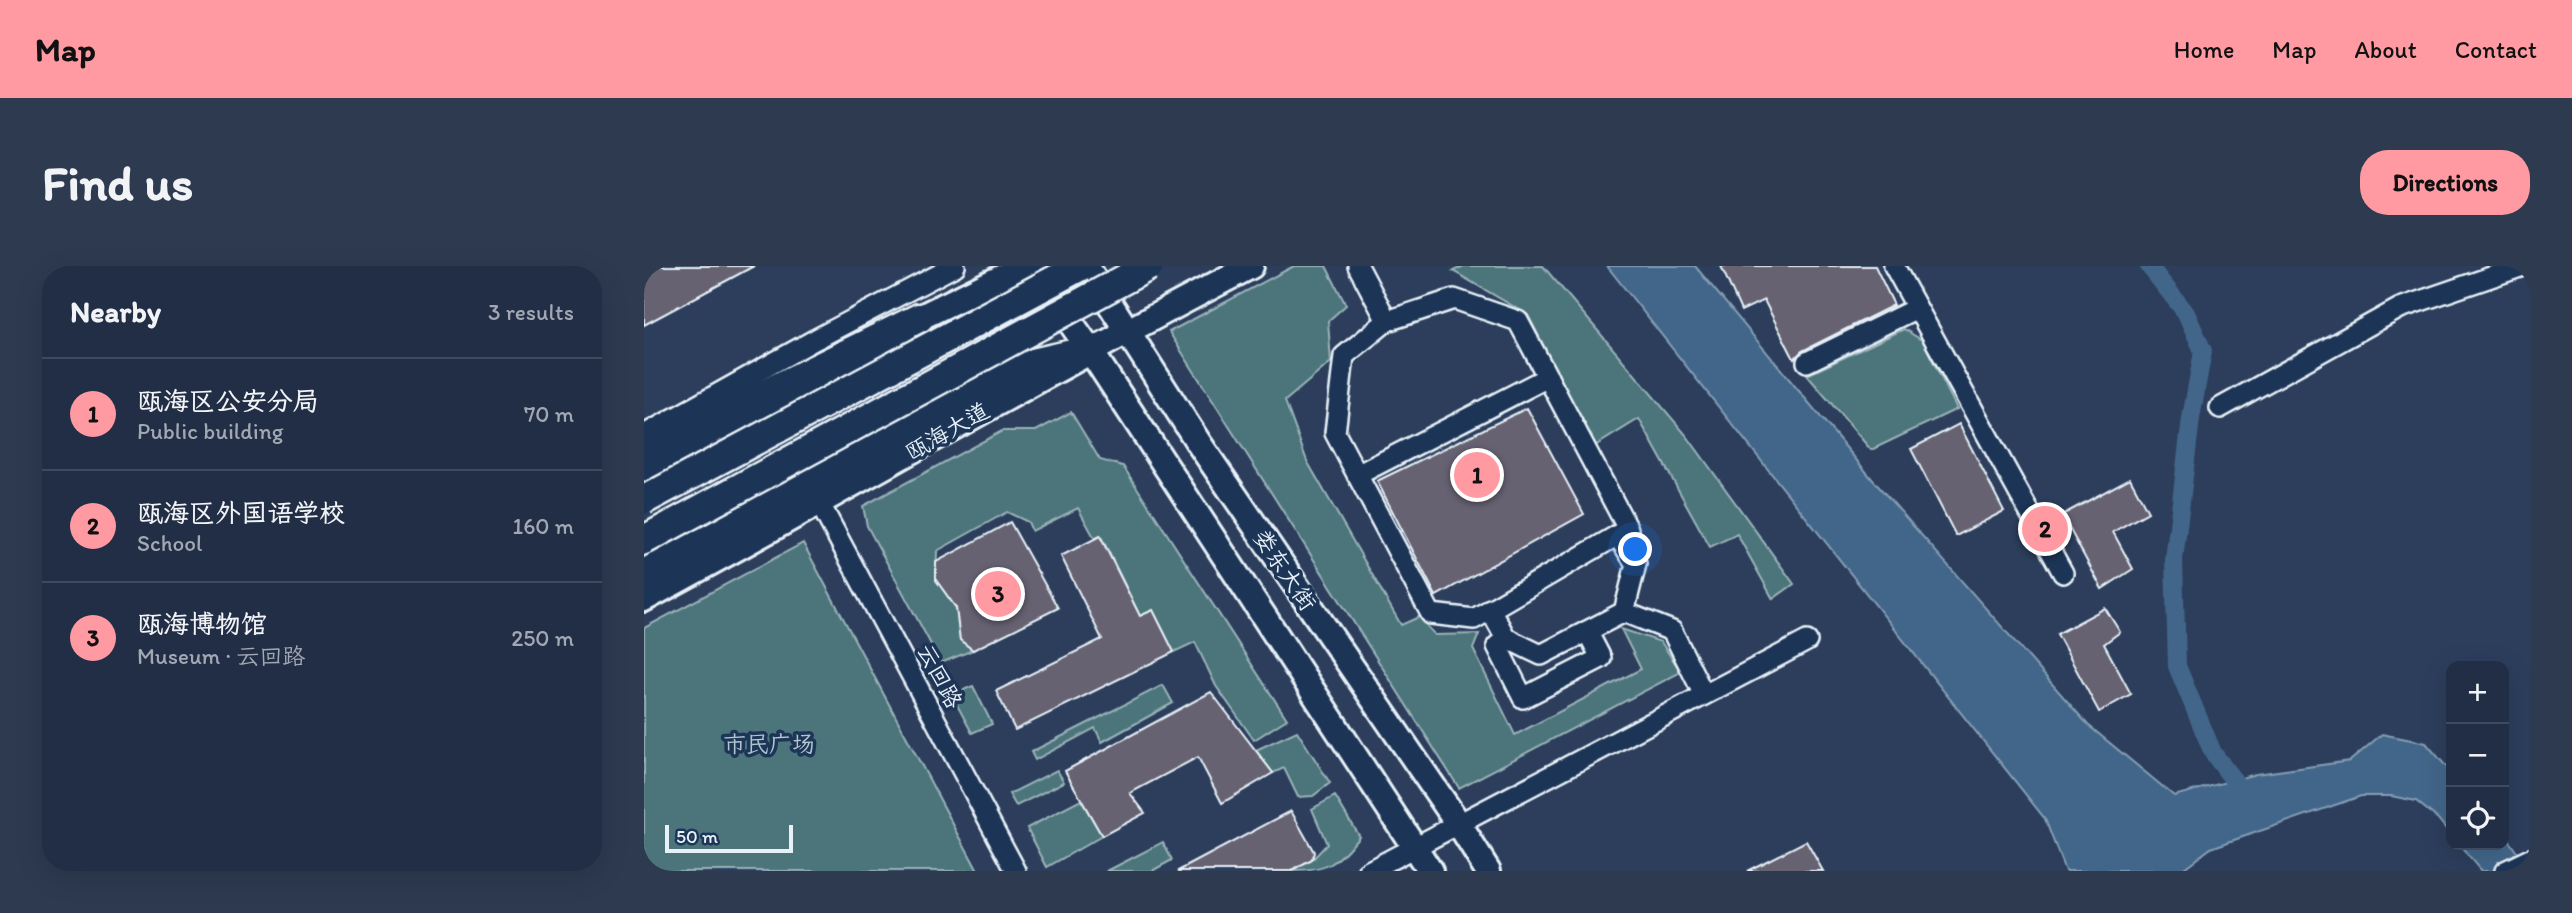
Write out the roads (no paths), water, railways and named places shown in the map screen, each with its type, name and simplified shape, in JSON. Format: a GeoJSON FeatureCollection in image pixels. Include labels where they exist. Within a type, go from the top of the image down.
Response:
{"type":"FeatureCollection","features":[{"type":"Feature","properties":{"kind":"highway"},"geometry":{"type":"LineString","coordinates":[[644,500],[1081,266]]}},
{"type":"Feature","properties":{"kind":"highway","name":"瓯海大道"},"geometry":{"type":"LineString","coordinates":[[644,540],[1149,266]]}},
{"type":"Feature","properties":{"kind":"highway"},"geometry":{"type":"LineString","coordinates":[[644,459],[736,408],[919,318]]}},
{"type":"Feature","properties":{"kind":"highway"},"geometry":{"type":"LineString","coordinates":[[644,574],[1020,366],[1090,350]]}},
{"type":"Feature","properties":{"kind":"main road"},"geometry":{"type":"LineString","coordinates":[[644,480],[847,370],[919,318],[1025,266]]}},
{"type":"Feature","properties":{"kind":"main road","name":"娄东大街"},"geometry":{"type":"LineString","coordinates":[[1031,266],[1090,350],[1430,871]]}},
{"type":"Feature","properties":{"kind":"main road","name":"娄东大街"},"geometry":{"type":"LineString","coordinates":[[1086,266],[1198,442],[1488,871]]}},
{"type":"Feature","properties":{"kind":"main road","name":"瓯海大道"},"geometry":{"type":"LineString","coordinates":[[644,599],[820,504],[1090,350],[1251,266]]}},
{"type":"Feature","properties":{"kind":"street"},"geometry":{"type":"LineString","coordinates":[[644,435],[816,339],[955,266]]}},
{"type":"Feature","properties":{"kind":"street"},"geometry":{"type":"LineString","coordinates":[[1358,266],[1387,321]]}},
{"type":"Feature","properties":{"kind":"street"},"geometry":{"type":"LineString","coordinates":[[1894,266],[2063,573]]}},
{"type":"Feature","properties":{"kind":"street"},"geometry":{"type":"LineString","coordinates":[[2220,408],[2400,308],[2523,266]]}},
{"type":"Feature","properties":{"kind":"street"},"geometry":{"type":"LineString","coordinates":[[1454,299],[1518,321],[1548,377],[1628,529],[1474,619],[1431,614],[1335,433],[1345,356],[1387,321],[1454,299]]}},
{"type":"Feature","properties":{"kind":"street"},"geometry":{"type":"LineString","coordinates":[[1807,362],[1917,308]]}},
{"type":"Feature","properties":{"kind":"street"},"geometry":{"type":"LineString","coordinates":[[1357,475],[1548,377]]}},
{"type":"Feature","properties":{"kind":"street","name":"云回路"},"geometry":{"type":"LineString","coordinates":[[820,504],[1016,871]]}},
{"type":"Feature","properties":{"kind":"street"},"geometry":{"type":"LineString","coordinates":[[1490,609],[1506,638],[1541,655],[1623,612],[1636,564],[1617,535]]}},
{"type":"Feature","properties":{"kind":"street"},"geometry":{"type":"LineString","coordinates":[[1623,612],[1672,631],[1704,695]]}},
{"type":"Feature","properties":{"kind":"street"},"geometry":{"type":"LineString","coordinates":[[1506,638],[1497,646],[1523,698],[1601,658],[1587,631]]}},
{"type":"Feature","properties":{"kind":"street"},"geometry":{"type":"LineString","coordinates":[[1368,871],[1807,641]]}},
{"type":"Feature","properties":{"kind":"street"},"geometry":{"type":"LineString","coordinates":[[2505,871],[2530,859]]}},
{"type":"Feature","properties":{"kind":"water"},"geometry":{"type":"Polygon","coordinates":[[[1607,266],[1695,266],[1873,480],[2088,725],[2174,796],[2256,774],[2350,761],[2382,734],[2426,743],[2446,766],[2446,829],[2416,801],[2391,796],[2361,796],[2211,848],[2180,871],[2065,871],[2045,819],[1607,266]]]}},
{"type":"Feature","properties":{"kind":"water"},"geometry":{"type":"Polygon","coordinates":[[[2509,841],[2530,871],[2481,871],[2463,850],[2509,850],[2509,841]]]}},
{"type":"Feature","properties":{"kind":"waterway"},"geometry":{"type":"LineString","coordinates":[[2149,266],[2186,313],[2203,351],[2191,418],[2174,560],[2177,666],[2213,753],[2246,797]]}},
{"type":"Feature","properties":{"kind":"place","name":"瓯海区公安分局"},"geometry":{"type":"Point","coordinates":[1477,475]}},
{"type":"Feature","properties":{"kind":"place","name":"瓯海区外国语学校"},"geometry":{"type":"Point","coordinates":[2045,529]}},
{"type":"Feature","properties":{"kind":"place","name":"瓯海博物馆"},"geometry":{"type":"Point","coordinates":[998,594]}},
{"type":"Feature","properties":{"kind":"park label","name":"市民广场"},"geometry":{"type":"Point","coordinates":[769,744]}}]}
